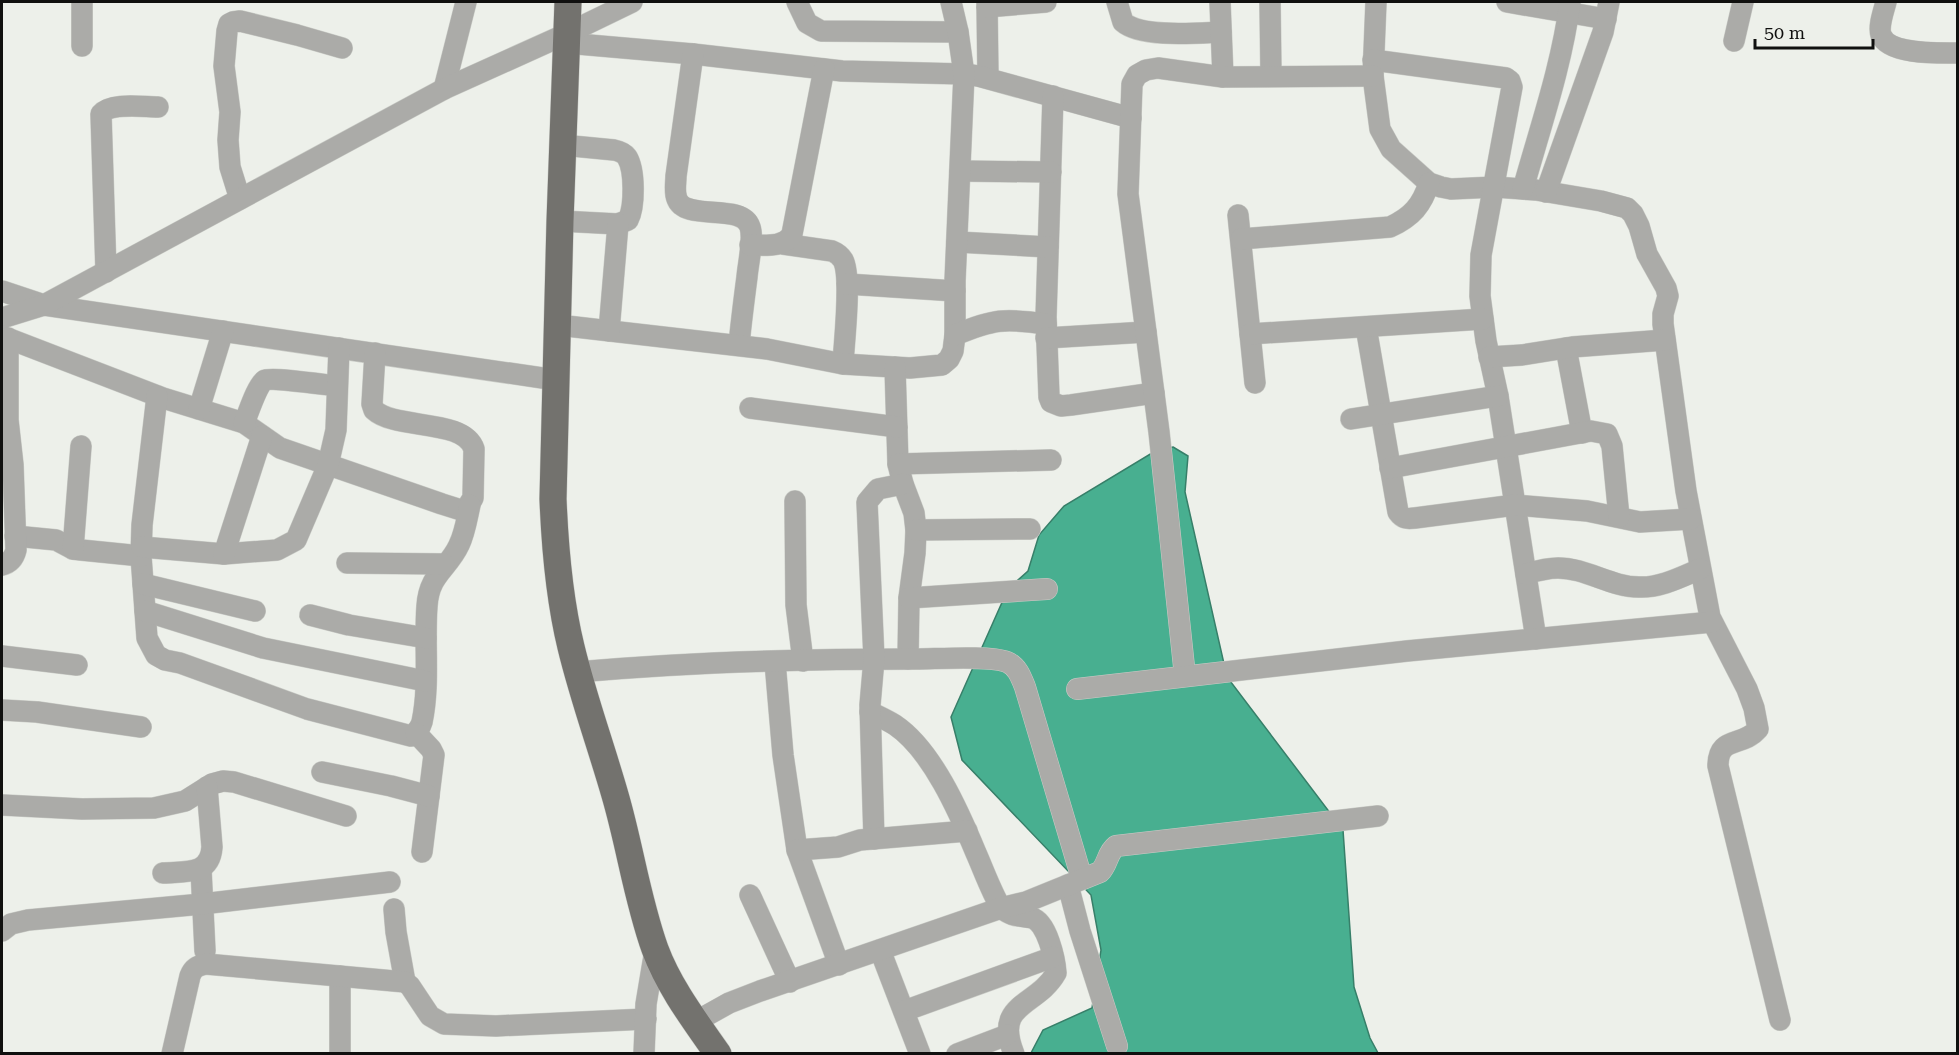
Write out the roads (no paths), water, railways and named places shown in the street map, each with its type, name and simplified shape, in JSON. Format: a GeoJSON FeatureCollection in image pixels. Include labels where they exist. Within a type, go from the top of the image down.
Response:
{"type":"FeatureCollection","features":[{"type":"Feature","properties":{"kind":"main road"},"geometry":{"type":"LineString","coordinates":[[568,2],[554,439],[554,538],[562,609],[577,672],[620,809],[655,950],[695,1022],[718,1053]]}},
{"type":"Feature","properties":{"kind":"street"},"geometry":{"type":"LineString","coordinates":[[82,2],[82,46]]}},
{"type":"Feature","properties":{"kind":"street"},"geometry":{"type":"LineString","coordinates":[[444,89],[466,2]]}},
{"type":"Feature","properties":{"kind":"street"},"geometry":{"type":"LineString","coordinates":[[4,331],[44,305],[444,89],[566,39],[632,2]]}},
{"type":"Feature","properties":{"kind":"street"},"geometry":{"type":"LineString","coordinates":[[797,2],[807,22],[821,31],[958,32]]}},
{"type":"Feature","properties":{"kind":"street"},"geometry":{"type":"LineString","coordinates":[[558,325],[739,345],[843,364],[910,368],[942,365],[953,351],[955,335],[964,74],[951,2]]}},
{"type":"Feature","properties":{"kind":"street"},"geometry":{"type":"LineString","coordinates":[[988,78],[987,4],[1046,2]]}},
{"type":"Feature","properties":{"kind":"street"},"geometry":{"type":"LineString","coordinates":[[1117,2],[1123,22],[1135,30],[1184,33],[1221,32]]}},
{"type":"Feature","properties":{"kind":"street"},"geometry":{"type":"LineString","coordinates":[[1220,2],[1222,77]]}},
{"type":"Feature","properties":{"kind":"street"},"geometry":{"type":"LineString","coordinates":[[1270,2],[1271,76]]}},
{"type":"Feature","properties":{"kind":"street"},"geometry":{"type":"LineString","coordinates":[[1376,2],[1373,68],[1380,129],[1383,138],[1391,148],[1429,183],[1451,189],[1495,187],[1523,189],[1627,208],[1639,226],[1647,254],[1666,288],[1668,296],[1663,324],[1700,569],[1712,622],[1738,670],[1757,719],[1758,729],[1753,735],[1722,748],[1718,754],[1718,766],[1780,1020]]}},
{"type":"Feature","properties":{"kind":"street"},"geometry":{"type":"LineString","coordinates":[[1507,2],[1607,10],[1546,192]]}},
{"type":"Feature","properties":{"kind":"street"},"geometry":{"type":"LineString","coordinates":[[1734,41],[1743,2]]}},
{"type":"Feature","properties":{"kind":"street"},"geometry":{"type":"LineString","coordinates":[[1886,2],[1880,30],[1886,42],[1902,49],[1915,51],[1958,53]]}},
{"type":"Feature","properties":{"kind":"street"},"geometry":{"type":"LineString","coordinates":[[1523,189],[1546,110],[1569,7]]}},
{"type":"Feature","properties":{"kind":"street"},"geometry":{"type":"LineString","coordinates":[[240,199],[230,168],[228,140],[230,112],[224,66],[229,24],[240,21],[297,34],[342,48]]}},
{"type":"Feature","properties":{"kind":"street"},"geometry":{"type":"LineString","coordinates":[[566,39],[854,72],[964,74],[988,78],[1131,118]]}},
{"type":"Feature","properties":{"kind":"street"},"geometry":{"type":"LineString","coordinates":[[693,54],[675,196],[678,202],[690,209],[725,213],[746,221],[750,227],[739,345]]}},
{"type":"Feature","properties":{"kind":"street"},"geometry":{"type":"LineString","coordinates":[[1185,676],[1154,393],[1128,194],[1132,84],[1137,75],[1146,70],[1169,69],[1194,75],[1222,77],[1271,76],[1373,68],[1506,78],[1510,81],[1512,95],[1481,255],[1480,296],[1536,639]]}},
{"type":"Feature","properties":{"kind":"street"},"geometry":{"type":"LineString","coordinates":[[783,244],[792,234],[824,69]]}},
{"type":"Feature","properties":{"kind":"street"},"geometry":{"type":"LineString","coordinates":[[1053,96],[1046,331],[1049,397],[1051,402],[1061,406],[1154,393]]}},
{"type":"Feature","properties":{"kind":"street"},"geometry":{"type":"LineString","coordinates":[[106,272],[101,114],[112,106],[158,107]]}},
{"type":"Feature","properties":{"kind":"street"},"geometry":{"type":"LineString","coordinates":[[560,221],[618,224],[628,220],[632,212],[630,166],[622,153],[614,150],[562,145]]}},
{"type":"Feature","properties":{"kind":"street"},"geometry":{"type":"LineString","coordinates":[[960,171],[1051,172]]}},
{"type":"Feature","properties":{"kind":"street"},"geometry":{"type":"LineString","coordinates":[[1241,239],[1390,227],[1401,222],[1419,206],[1429,183]]}},
{"type":"Feature","properties":{"kind":"street"},"geometry":{"type":"LineString","coordinates":[[1238,215],[1255,383]]}},
{"type":"Feature","properties":{"kind":"street"},"geometry":{"type":"LineString","coordinates":[[609,331],[618,224]]}},
{"type":"Feature","properties":{"kind":"street"},"geometry":{"type":"LineString","coordinates":[[957,242],[1048,247]]}},
{"type":"Feature","properties":{"kind":"street"},"geometry":{"type":"LineString","coordinates":[[750,245],[783,244],[838,254],[843,261],[847,284],[843,364]]}},
{"type":"Feature","properties":{"kind":"street"},"geometry":{"type":"LineString","coordinates":[[847,284],[955,291]]}},
{"type":"Feature","properties":{"kind":"street"},"geometry":{"type":"LineString","coordinates":[[2,291],[44,305],[556,380]]}},
{"type":"Feature","properties":{"kind":"street"},"geometry":{"type":"LineString","coordinates":[[1250,334],[1483,319]]}},
{"type":"Feature","properties":{"kind":"street"},"geometry":{"type":"LineString","coordinates":[[955,335],[975,326],[998,320],[1021,320],[1046,331],[1146,332]]}},
{"type":"Feature","properties":{"kind":"street"},"geometry":{"type":"LineString","coordinates":[[1366,327],[1398,512],[1407,519],[1515,504],[1560,508],[1640,522],[1691,519]]}},
{"type":"Feature","properties":{"kind":"street"},"geometry":{"type":"LineString","coordinates":[[4,331],[157,396],[244,423],[280,448],[461,510],[470,505]]}},
{"type":"Feature","properties":{"kind":"street"},"geometry":{"type":"LineString","coordinates":[[2,565],[14,557],[15,536],[13,465],[8,420],[4,331]]}},
{"type":"Feature","properties":{"kind":"street"},"geometry":{"type":"LineString","coordinates":[[199,409],[223,331]]}},
{"type":"Feature","properties":{"kind":"street"},"geometry":{"type":"LineString","coordinates":[[1490,357],[1665,340]]}},
{"type":"Feature","properties":{"kind":"street"},"geometry":{"type":"LineString","coordinates":[[15,536],[56,540],[73,549],[224,554],[278,550],[296,540],[328,465],[336,430],[339,348]]}},
{"type":"Feature","properties":{"kind":"street"},"geometry":{"type":"LineString","coordinates":[[1566,348],[1582,433]]}},
{"type":"Feature","properties":{"kind":"street"},"geometry":{"type":"LineString","coordinates":[[157,396],[145,496],[142,552],[147,638],[156,655],[307,709],[411,736],[416,733],[422,723],[427,603],[430,589],[444,564],[459,546],[473,498],[474,450],[469,439],[462,434],[378,415],[372,404],[375,353]]}},
{"type":"Feature","properties":{"kind":"street"},"geometry":{"type":"LineString","coordinates":[[895,367],[900,474],[914,513],[916,530],[909,598],[908,659]]}},
{"type":"Feature","properties":{"kind":"street"},"geometry":{"type":"LineString","coordinates":[[244,423],[265,380],[272,378],[337,386]]}},
{"type":"Feature","properties":{"kind":"street"},"geometry":{"type":"LineString","coordinates":[[1351,419],[1498,396]]}},
{"type":"Feature","properties":{"kind":"street"},"geometry":{"type":"LineString","coordinates":[[750,408],[897,427]]}},
{"type":"Feature","properties":{"kind":"street"},"geometry":{"type":"LineString","coordinates":[[1390,468],[1506,446],[1600,432],[1607,434],[1610,438],[1618,517]]}},
{"type":"Feature","properties":{"kind":"street"},"geometry":{"type":"LineString","coordinates":[[224,554],[262,436]]}},
{"type":"Feature","properties":{"kind":"street"},"geometry":{"type":"LineString","coordinates":[[73,549],[81,446]]}},
{"type":"Feature","properties":{"kind":"street"},"geometry":{"type":"LineString","coordinates":[[874,839],[870,712],[874,659],[867,502],[878,489],[887,486],[900,474],[1051,460]]}},
{"type":"Feature","properties":{"kind":"street"},"geometry":{"type":"LineString","coordinates":[[795,501],[796,597],[803,661]]}},
{"type":"Feature","properties":{"kind":"street"},"geometry":{"type":"LineString","coordinates":[[916,530],[1030,529]]}},
{"type":"Feature","properties":{"kind":"street"},"geometry":{"type":"LineString","coordinates":[[347,563],[444,564]]}},
{"type":"Feature","properties":{"kind":"street"},"geometry":{"type":"LineString","coordinates":[[1526,574],[1543,569],[1566,568],[1622,585],[1638,587],[1663,584],[1700,569]]}},
{"type":"Feature","properties":{"kind":"street"},"geometry":{"type":"LineString","coordinates":[[143,584],[255,611]]}},
{"type":"Feature","properties":{"kind":"street"},"geometry":{"type":"LineString","coordinates":[[909,598],[1047,589]]}},
{"type":"Feature","properties":{"kind":"street"},"geometry":{"type":"LineString","coordinates":[[145,611],[263,648],[425,681]]}},
{"type":"Feature","properties":{"kind":"street"},"geometry":{"type":"LineString","coordinates":[[310,615],[349,625],[426,638]]}},
{"type":"Feature","properties":{"kind":"street"},"geometry":{"type":"LineString","coordinates":[[1077,689],[1407,651],[1712,622]]}},
{"type":"Feature","properties":{"kind":"street"},"geometry":{"type":"LineString","coordinates":[[2,656],[77,665]]}},
{"type":"Feature","properties":{"kind":"street"},"geometry":{"type":"LineString","coordinates":[[577,672],[652,666],[874,659],[987,658],[1009,663],[1016,668],[1025,687],[1075,882],[1080,931],[1117,1046]]}},
{"type":"Feature","properties":{"kind":"street"},"geometry":{"type":"LineString","coordinates":[[775,662],[783,755],[797,850],[839,965]]}},
{"type":"Feature","properties":{"kind":"street"},"geometry":{"type":"LineString","coordinates":[[2,710],[37,712],[141,727]]}},
{"type":"Feature","properties":{"kind":"street"},"geometry":{"type":"LineString","coordinates":[[870,712],[895,726],[920,749],[940,776],[1001,908],[1009,914],[1039,921],[1053,957],[1056,973],[1052,979],[1012,1015],[1007,1026],[1011,1044],[968,1052]]}},
{"type":"Feature","properties":{"kind":"street"},"geometry":{"type":"LineString","coordinates":[[416,733],[426,742],[434,755],[422,852]]}},
{"type":"Feature","properties":{"kind":"street"},"geometry":{"type":"LineString","coordinates":[[322,772],[429,796]]}},
{"type":"Feature","properties":{"kind":"street"},"geometry":{"type":"LineString","coordinates":[[2,805],[82,809],[154,808],[185,801],[207,786],[224,781],[346,816]]}},
{"type":"Feature","properties":{"kind":"street"},"geometry":{"type":"LineString","coordinates":[[163,873],[201,869],[208,864],[212,856],[212,823],[207,786]]}},
{"type":"Feature","properties":{"kind":"street"},"geometry":{"type":"LineString","coordinates":[[695,1022],[729,1004],[1001,908],[1026,902],[1100,872],[1105,866],[1110,851],[1116,846],[1378,816]]}},
{"type":"Feature","properties":{"kind":"street"},"geometry":{"type":"LineString","coordinates":[[797,850],[838,847],[874,839],[967,831]]}},
{"type":"Feature","properties":{"kind":"street"},"geometry":{"type":"LineString","coordinates":[[201,869],[205,951]]}},
{"type":"Feature","properties":{"kind":"street"},"geometry":{"type":"LineString","coordinates":[[2,931],[11,924],[28,920],[202,904],[390,882]]}},
{"type":"Feature","properties":{"kind":"street"},"geometry":{"type":"LineString","coordinates":[[750,895],[790,982]]}},
{"type":"Feature","properties":{"kind":"street"},"geometry":{"type":"LineString","coordinates":[[394,909],[405,982]]}},
{"type":"Feature","properties":{"kind":"street"},"geometry":{"type":"LineString","coordinates":[[644,1053],[646,1004],[655,950]]}},
{"type":"Feature","properties":{"kind":"street"},"geometry":{"type":"LineString","coordinates":[[880,950],[920,1053]]}},
{"type":"Feature","properties":{"kind":"street"},"geometry":{"type":"LineString","coordinates":[[904,1011],[1053,957]]}},
{"type":"Feature","properties":{"kind":"street"},"geometry":{"type":"LineString","coordinates":[[172,1053],[189,976],[198,966],[206,964],[405,982],[430,1016],[444,1024],[496,1026],[646,1019]]}},
{"type":"Feature","properties":{"kind":"street"},"geometry":{"type":"LineString","coordinates":[[340,976],[340,1053]]}}]}
